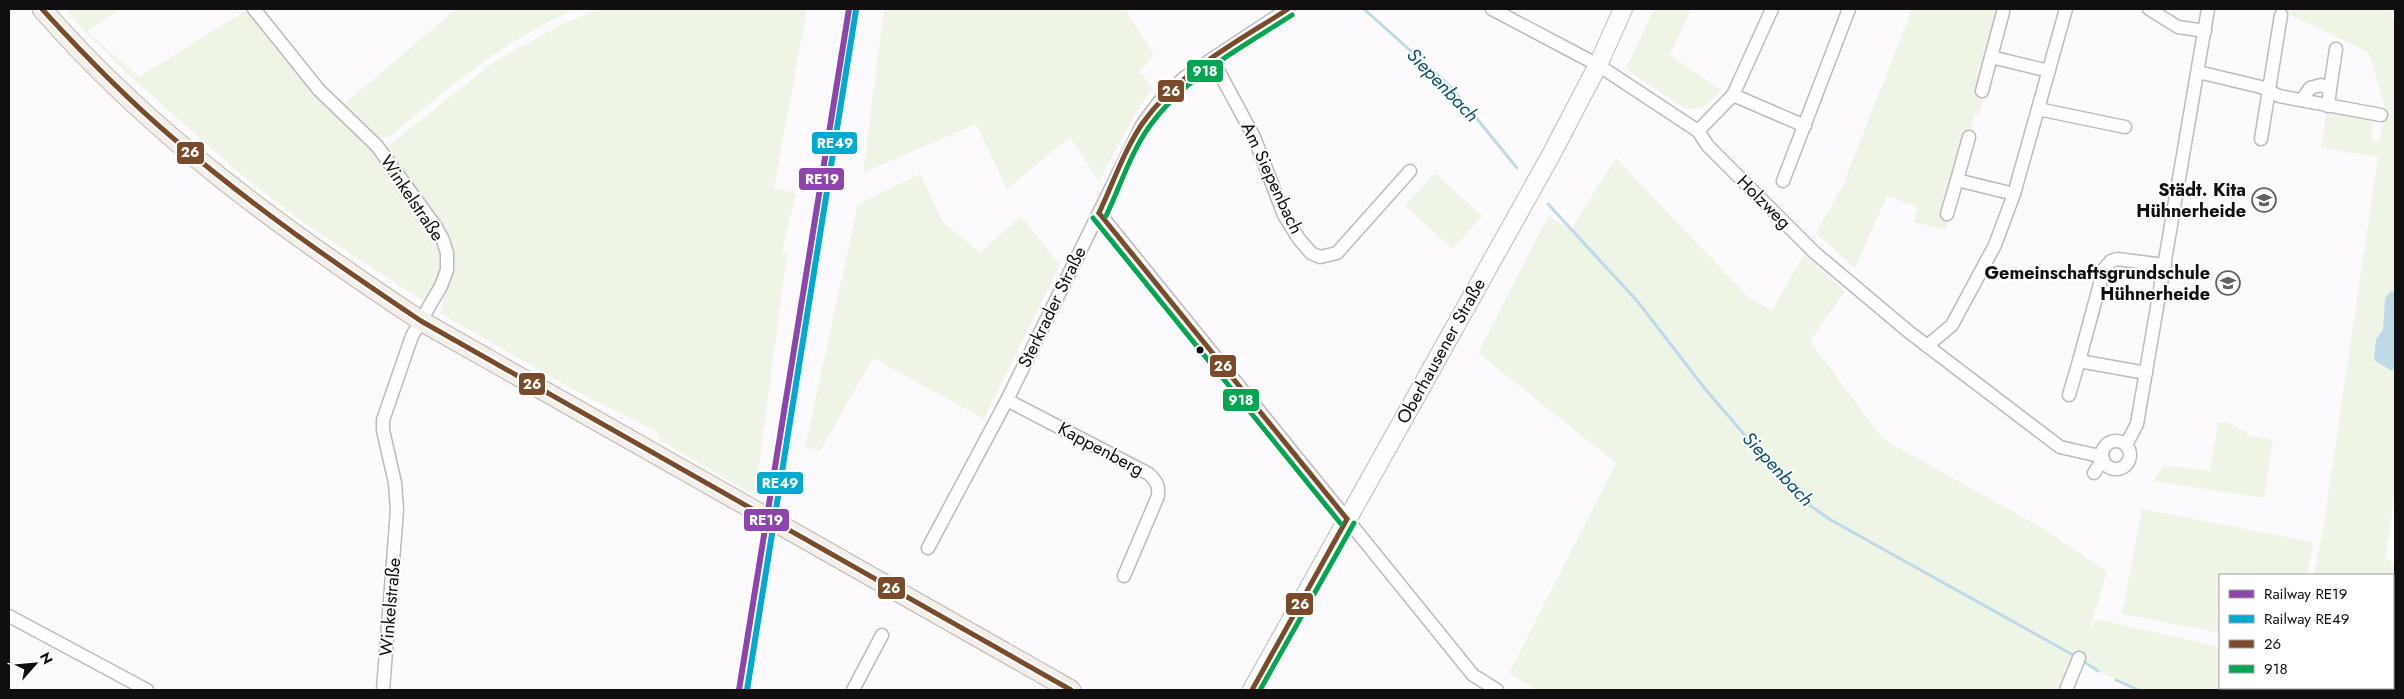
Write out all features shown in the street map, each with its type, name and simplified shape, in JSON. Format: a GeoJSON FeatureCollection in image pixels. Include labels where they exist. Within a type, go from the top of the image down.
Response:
{"type":"FeatureCollection","features":[{"type":"Feature","properties":{"kind":"main road"},"geometry":{"type":"LineString","coordinates":[[42,9],[108,80],[179,144],[252,204],[333,263],[421,321],[1071,690]]}},
{"type":"Feature","properties":{"kind":"main road","name":"Oberhausener Straße"},"geometry":{"type":"LineString","coordinates":[[1252,690],[1551,155],[1598,65],[1623,9]]}},
{"type":"Feature","properties":{"kind":"street","name":"Winkelstraße"},"geometry":{"type":"LineString","coordinates":[[254,9],[319,90],[377,146],[440,234],[447,253],[447,270],[438,293],[412,336],[383,420],[383,430],[395,483],[398,510],[383,690]]}},
{"type":"Feature","properties":{"kind":"street","name":"Sterkrader Straße"},"geometry":{"type":"LineString","coordinates":[[928,548],[1006,400],[1142,125],[1159,102],[1185,77],[1288,9]]}},
{"type":"Feature","properties":{"kind":"street","name":"Holzweg"},"geometry":{"type":"LineString","coordinates":[[1492,9],[1598,65],[1698,132],[1708,146],[1814,253],[1927,346],[2060,447],[2079,457],[2094,455],[2103,457]]}},
{"type":"Feature","properties":{"kind":"street"},"geometry":{"type":"LineString","coordinates":[[1698,132],[1733,95],[1772,9]]}},
{"type":"Feature","properties":{"kind":"street"},"geometry":{"type":"LineString","coordinates":[[1783,181],[1849,9]]}},
{"type":"Feature","properties":{"kind":"street"},"geometry":{"type":"LineString","coordinates":[[1927,346],[1952,325],[1995,245],[2014,194],[2066,9]]}},
{"type":"Feature","properties":{"kind":"street"},"geometry":{"type":"LineString","coordinates":[[2149,9],[2178,27],[2205,30]]}},
{"type":"Feature","properties":{"kind":"street"},"geometry":{"type":"LineString","coordinates":[[2126,445],[2137,424],[2208,9]]}},
{"type":"Feature","properties":{"kind":"street"},"geometry":{"type":"LineString","coordinates":[[1982,91],[2003,12]]}},
{"type":"Feature","properties":{"kind":"street"},"geometry":{"type":"LineString","coordinates":[[2261,139],[2281,16]]}},
{"type":"Feature","properties":{"kind":"street"},"geometry":{"type":"LineString","coordinates":[[2328,106],[2336,49]]}},
{"type":"Feature","properties":{"kind":"street"},"geometry":{"type":"LineString","coordinates":[[1991,57],[2049,71]]}},
{"type":"Feature","properties":{"kind":"street","name":"Am Siepenbach"},"geometry":{"type":"LineString","coordinates":[[1212,59],[1254,138],[1284,215],[1311,253],[1320,257],[1337,253],[1410,171]]}},
{"type":"Feature","properties":{"kind":"street"},"geometry":{"type":"LineString","coordinates":[[2198,72],[2270,90],[2279,96],[2381,115]]}},
{"type":"Feature","properties":{"kind":"street"},"geometry":{"type":"LineString","coordinates":[[2302,100],[2310,88],[2316,85],[2330,89]]}},
{"type":"Feature","properties":{"kind":"street"},"geometry":{"type":"LineString","coordinates":[[1733,95],[1805,126]]}},
{"type":"Feature","properties":{"kind":"street"},"geometry":{"type":"LineString","coordinates":[[2038,108],[2125,127]]}},
{"type":"Feature","properties":{"kind":"street"},"geometry":{"type":"LineString","coordinates":[[1947,214],[1969,137]]}},
{"type":"Feature","properties":{"kind":"street"},"geometry":{"type":"LineString","coordinates":[[1957,180],[2014,194]]}},
{"type":"Feature","properties":{"kind":"street"},"geometry":{"type":"LineString","coordinates":[[1099,213],[1473,674],[1496,690]]}},
{"type":"Feature","properties":{"kind":"street"},"geometry":{"type":"LineString","coordinates":[[2069,395],[2104,269],[2111,261],[2117,259],[2165,265]]}},
{"type":"Feature","properties":{"kind":"street"},"geometry":{"type":"LineString","coordinates":[[2079,361],[2146,373]]}},
{"type":"Feature","properties":{"kind":"street","name":"Kappenberg"},"geometry":{"type":"LineString","coordinates":[[1006,400],[1149,474],[1156,481],[1159,487],[1158,496],[1124,576]]}},
{"type":"Feature","properties":{"kind":"street"},"geometry":{"type":"LineString","coordinates":[[2094,473],[2103,457],[2103,449],[2111,442],[2122,442],[2126,445],[2130,455],[2126,465],[2121,468],[2110,467],[2103,457]]}},
{"type":"Feature","properties":{"kind":"street"},"geometry":{"type":"LineString","coordinates":[[9,616],[147,690]]}},
{"type":"Feature","properties":{"kind":"street"},"geometry":{"type":"LineString","coordinates":[[853,690],[882,635]]}},
{"type":"Feature","properties":{"kind":"street"},"geometry":{"type":"LineString","coordinates":[[2066,690],[2079,658]]}},
{"type":"Feature","properties":{"kind":"shaded area"},"geometry":{"type":"Polygon","coordinates":[[[65,9],[122,9],[87,31],[139,77],[246,10],[380,156],[428,222],[440,245],[443,262],[429,305],[301,221],[237,171],[132,78],[85,32],[65,9]]]}},
{"type":"Feature","properties":{"kind":"shaded area"},"geometry":{"type":"Polygon","coordinates":[[[456,9],[576,9],[526,34],[503,48],[458,80],[394,133],[387,137],[376,137],[342,106],[456,9]]]}},
{"type":"Feature","properties":{"kind":"shaded area"},"geometry":{"type":"Polygon","coordinates":[[[599,9],[807,9],[774,188],[796,193],[782,253],[787,254],[756,489],[750,493],[660,440],[656,431],[585,396],[440,313],[451,268],[451,256],[384,149],[494,62],[564,23],[599,9]]]}},
{"type":"Feature","properties":{"kind":"shaded area"},"geometry":{"type":"Polygon","coordinates":[[[884,9],[1125,9],[1154,55],[1140,71],[1153,89],[1140,106],[1099,181],[1070,137],[1007,189],[976,124],[863,173],[884,9]]]}},
{"type":"Feature","properties":{"kind":"shaded area"},"geometry":{"type":"Polygon","coordinates":[[[1654,9],[1691,9],[1670,55],[1721,90],[1706,105],[1696,109],[1684,108],[1626,69],[1654,9]]]}},
{"type":"Feature","properties":{"kind":"shaded area"},"geometry":{"type":"Polygon","coordinates":[[[1912,9],[2010,9],[1979,116],[1975,114],[1946,230],[1914,222],[1917,207],[1887,196],[1855,268],[1816,233],[1842,187],[1912,9]]]}},
{"type":"Feature","properties":{"kind":"shaded area"},"geometry":{"type":"Polygon","coordinates":[[[2278,9],[2391,9],[2395,23],[2395,495],[2385,558],[2395,564],[2394,634],[2394,574],[2314,574],[2324,523],[2378,157],[2321,148],[2327,110],[2370,119],[2373,124],[2371,141],[2380,142],[2385,106],[2368,52],[2278,9]]]}},
{"type":"Feature","properties":{"kind":"shaded area"},"geometry":{"type":"Polygon","coordinates":[[[1616,158],[1749,298],[1772,310],[1804,254],[1845,291],[1810,341],[1883,439],[2044,529],[2107,572],[2088,634],[2096,619],[2219,647],[2219,689],[2308,690],[2138,690],[2098,671],[2074,655],[2057,690],[1536,690],[1509,673],[1616,463],[1478,353],[1548,216],[1571,229],[1616,158]]]}},
{"type":"Feature","properties":{"kind":"shaded area"},"geometry":{"type":"Polygon","coordinates":[[[1435,173],[1482,216],[1453,249],[1405,206],[1435,173]]]}},
{"type":"Feature","properties":{"kind":"shaded area"},"geometry":{"type":"Polygon","coordinates":[[[920,174],[943,222],[980,253],[1021,216],[1060,265],[984,419],[873,358],[820,451],[805,447],[858,204],[920,174]]]}},
{"type":"Feature","properties":{"kind":"shaded area"},"geometry":{"type":"Polygon","coordinates":[[[2218,422],[2228,422],[2251,436],[2273,440],[2264,498],[2153,481],[2164,465],[2210,471],[2218,422]]]}},
{"type":"Feature","properties":{"kind":"shaded area"},"geometry":{"type":"Polygon","coordinates":[[[2142,509],[2313,542],[2307,574],[2219,574],[2219,633],[2122,614],[2142,509]]]}},
{"type":"Feature","properties":{"kind":"water"},"geometry":{"type":"Polygon","coordinates":[[[2391,291],[2395,292],[2395,366],[2392,371],[2374,360],[2376,339],[2383,330],[2385,299],[2391,291]]]}},
{"type":"Feature","properties":{"kind":"waterway","name":"Siepenbach"},"geometry":{"type":"LineString","coordinates":[[1364,9],[1451,87],[1517,168]]}},
{"type":"Feature","properties":{"kind":"waterway","name":"Siepenbach"},"geometry":{"type":"LineString","coordinates":[[1548,204],[1638,302],[1706,390],[1802,500],[1831,520],[2073,655]]}},
{"type":"Feature","properties":{"kind":"waterway"},"geometry":{"type":"LineString","coordinates":[[2086,663],[2098,671]]}},
{"type":"Feature","properties":{"kind":"waterway","name":"Siepenbach"},"geometry":{"type":"LineString","coordinates":[[2116,680],[2138,690]]}},
{"type":"Feature","properties":{"kind":"rail line","name":"RE19"},"geometry":{"type":"LineString","coordinates":[[739,690],[849,9]]}},
{"type":"Feature","properties":{"kind":"rail line","name":"RE49"},"geometry":{"type":"LineString","coordinates":[[747,690],[856,10]]}},
{"type":"Feature","properties":{"kind":"transit line","name":"26"},"geometry":{"type":"LineString","coordinates":[[42,9],[123,92],[204,164],[295,234],[421,321],[1071,690]]}},
{"type":"Feature","properties":{"kind":"transit line","name":"26"},"geometry":{"type":"LineString","coordinates":[[1099,213],[1130,145],[1142,124],[1157,105],[1209,59],[1288,9]]}},
{"type":"Feature","properties":{"kind":"transit line","name":"918"},"geometry":{"type":"LineString","coordinates":[[1106,216],[1136,148],[1163,109],[1196,78],[1292,15]]}},
{"type":"Feature","properties":{"kind":"transit line","name":"26"},"geometry":{"type":"LineString","coordinates":[[1099,213],[1347,519]]}},
{"type":"Feature","properties":{"kind":"transit line","name":"918"},"geometry":{"type":"LineString","coordinates":[[1093,218],[1341,524]]}},
{"type":"Feature","properties":{"kind":"transit line","name":"26"},"geometry":{"type":"LineString","coordinates":[[1252,690],[1347,519]]}},
{"type":"Feature","properties":{"kind":"transit line","name":"918"},"geometry":{"type":"LineString","coordinates":[[1260,690],[1354,523]]}},
{"type":"Feature","properties":{"kind":"place","name":"Städt. Kita Hühnerheide"},"geometry":{"type":"Point","coordinates":[2264,200]}},
{"type":"Feature","properties":{"kind":"place","name":"Gemeinschaftsgrundschule Hühnerheide"},"geometry":{"type":"Point","coordinates":[2228,283]}}]}
